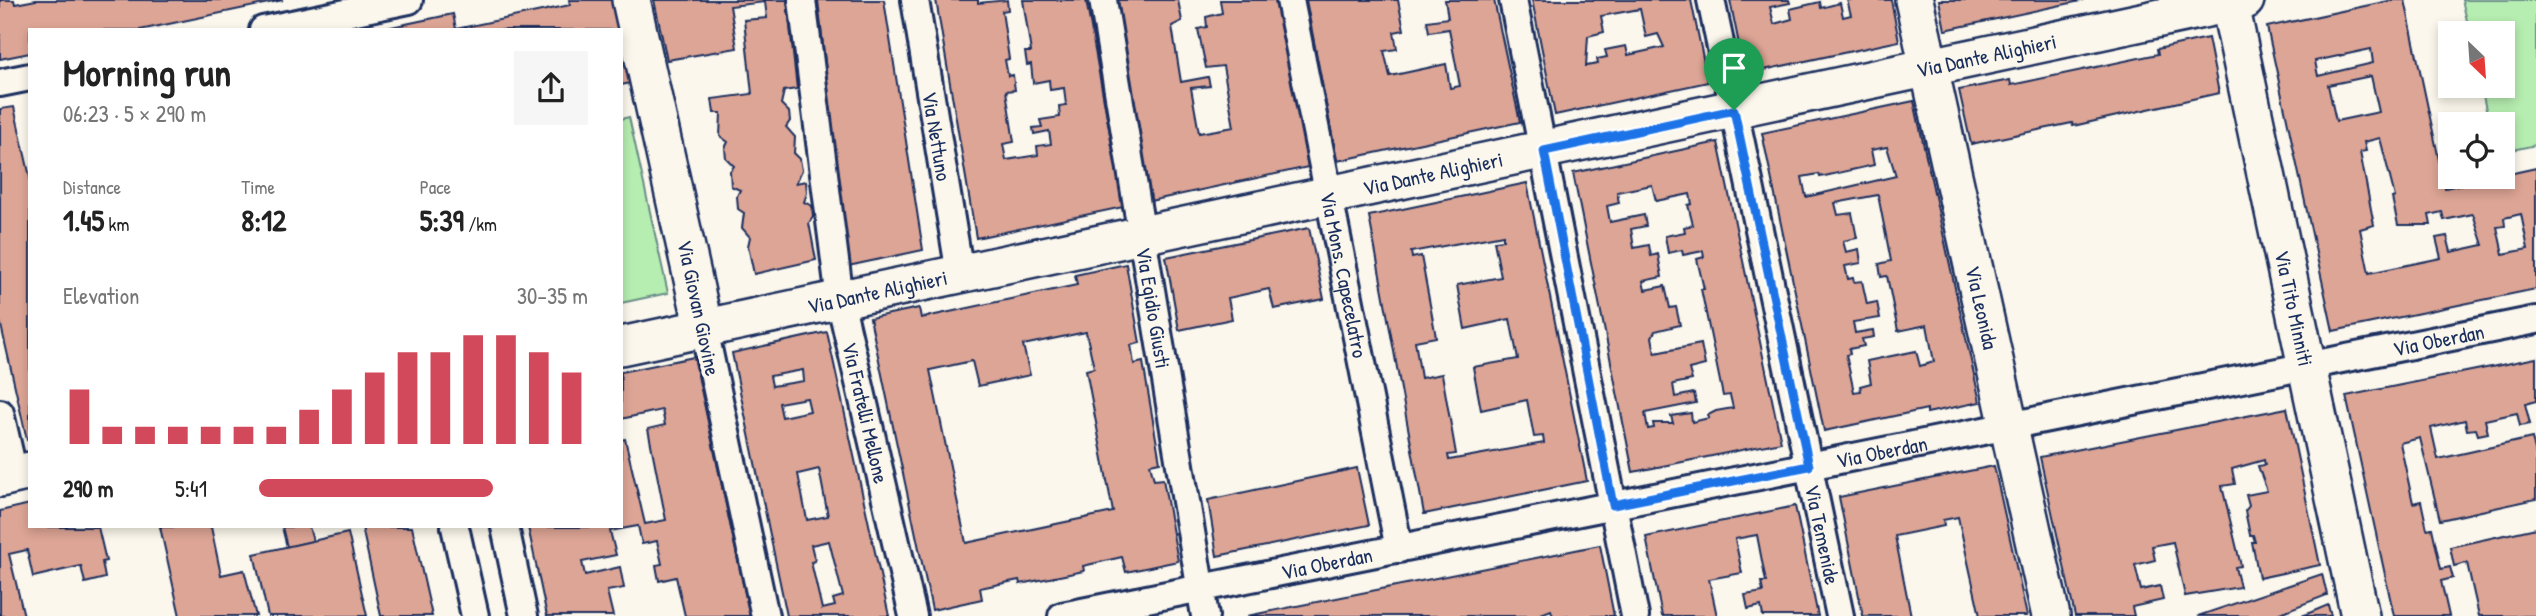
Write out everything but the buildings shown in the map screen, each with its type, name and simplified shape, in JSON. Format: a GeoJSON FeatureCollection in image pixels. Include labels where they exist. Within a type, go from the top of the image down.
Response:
{"type":"FeatureCollection","features":[{"type":"Feature","properties":{"kind":"street","name":"Via Giovan Giovine"},"geometry":{"type":"LineString","coordinates":[[631,0],[765,616]]}},
{"type":"Feature","properties":{"kind":"street","name":"Via Fratelli Mellone"},"geometry":{"type":"LineString","coordinates":[[802,0],[840,300],[913,616]]}},
{"type":"Feature","properties":{"kind":"street","name":"Via Nettuno"},"geometry":{"type":"LineString","coordinates":[[915,0],[960,275]]}},
{"type":"Feature","properties":{"kind":"street","name":"Via Egidio Giusti"},"geometry":{"type":"LineString","coordinates":[[1103,0],[1205,616]]}},
{"type":"Feature","properties":{"kind":"street","name":"Via Mons. Capecelatro"},"geometry":{"type":"LineString","coordinates":[[1290,0],[1399,549]]}},
{"type":"Feature","properties":{"kind":"street"},"geometry":{"type":"LineString","coordinates":[[1513,0],[1635,616]]}},
{"type":"Feature","properties":{"kind":"street","name":"Via Temenide"},"geometry":{"type":"LineString","coordinates":[[1711,0],[1840,616]]}},
{"type":"Feature","properties":{"kind":"street","name":"Via Leonida"},"geometry":{"type":"LineString","coordinates":[[1914,0],[2051,616]]}},
{"type":"Feature","properties":{"kind":"street","name":"Via Dante Alighieri"},"geometry":{"type":"LineString","coordinates":[[623,346],[1544,151],[2235,1]]}},
{"type":"Feature","properties":{"kind":"street","name":"Via Tito Minniti"},"geometry":{"type":"LineString","coordinates":[[2235,1],[2307,366],[2360,616]]}},
{"type":"Feature","properties":{"kind":"street"},"geometry":{"type":"LineString","coordinates":[[272,28],[394,2]]}},
{"type":"Feature","properties":{"kind":"street"},"geometry":{"type":"LineString","coordinates":[[0,83],[28,77]]}},
{"type":"Feature","properties":{"kind":"street","name":"Via Oberdan"},"geometry":{"type":"LineString","coordinates":[[1062,616],[2536,320]]}},
{"type":"Feature","properties":{"kind":"street"},"geometry":{"type":"LineString","coordinates":[[0,413],[15,474]]}},
{"type":"Feature","properties":{"kind":"street"},"geometry":{"type":"LineString","coordinates":[[455,528],[475,616]]}},
{"type":"Feature","properties":{"kind":"street"},"geometry":{"type":"LineString","coordinates":[[505,528],[524,616]]}},
{"type":"Feature","properties":{"kind":"green space"},"geometry":{"type":"Polygon","coordinates":[[[2462,0],[2536,0],[2536,145],[2515,149],[2515,112],[2486,112],[2484,98],[2515,98],[2515,21],[2467,21],[2462,0]]]}},
{"type":"Feature","properties":{"kind":"green space"},"geometry":{"type":"Polygon","coordinates":[[[629,117],[668,293],[623,303],[623,118],[629,117]]]}},
{"type":"Feature","properties":{"kind":"route"},"geometry":{"type":"LineString","coordinates":[[1734,110],[1809,466],[1613,505],[1544,151],[1734,110]]}}]}
